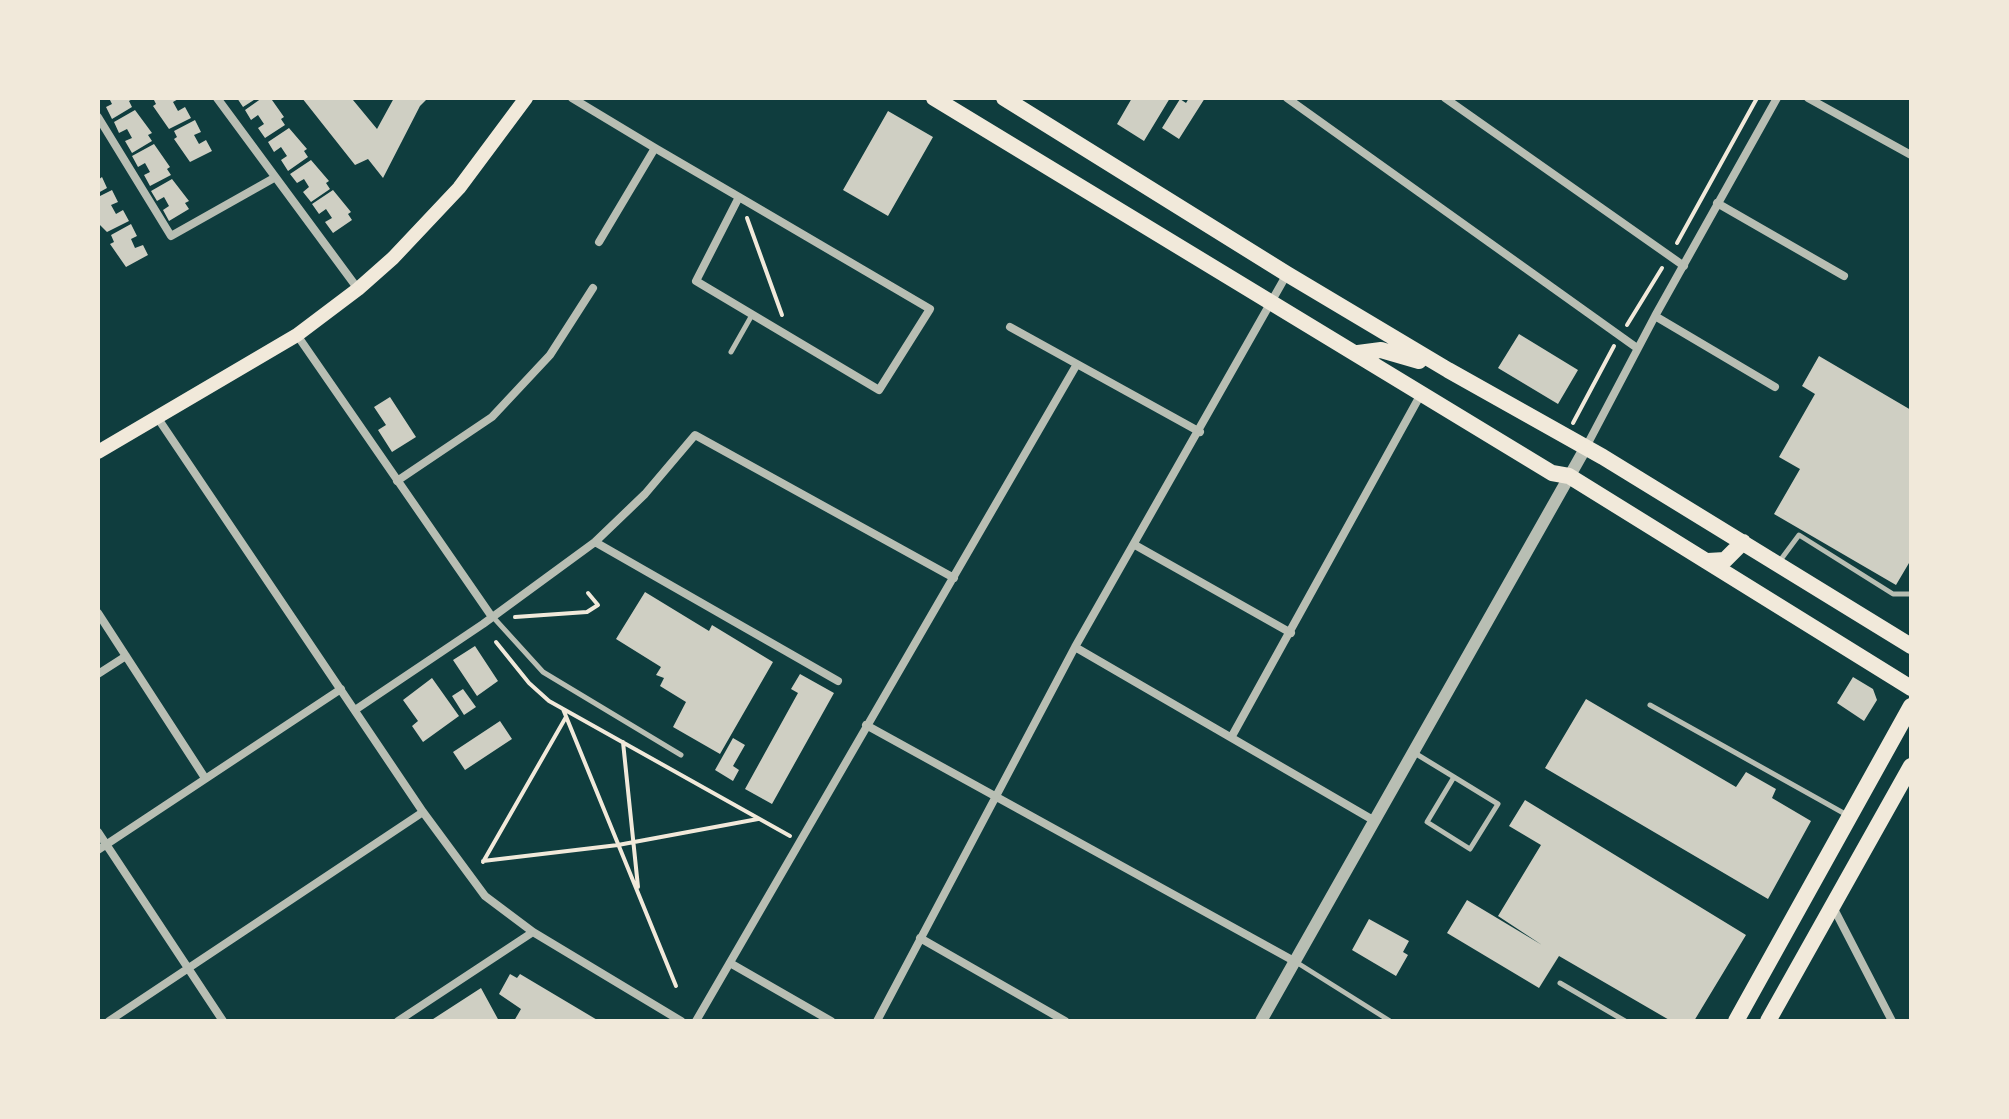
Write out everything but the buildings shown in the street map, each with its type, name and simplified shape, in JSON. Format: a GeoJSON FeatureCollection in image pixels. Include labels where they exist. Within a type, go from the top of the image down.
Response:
{"type":"FeatureCollection","features":[{"type":"Feature","properties":{"kind":"main road"},"geometry":{"type":"LineString","coordinates":[[98,452],[297,335],[358,289],[393,258],[459,188],[526,98]]}},
{"type":"Feature","properties":{"kind":"main road"},"geometry":{"type":"LineString","coordinates":[[934,98],[1552,473],[1569,476],[1911,688]]}},
{"type":"Feature","properties":{"kind":"main road"},"geometry":{"type":"LineString","coordinates":[[1004,98],[1287,274],[1779,562],[1911,646]]}},
{"type":"Feature","properties":{"kind":"main road"},"geometry":{"type":"LineString","coordinates":[[1358,353],[1381,350],[1448,370]]}},
{"type":"Feature","properties":{"kind":"main road"},"geometry":{"type":"LineString","coordinates":[[1708,561],[1725,560],[1743,542]]}},
{"type":"Feature","properties":{"kind":"main road"},"geometry":{"type":"LineString","coordinates":[[1736,1021],[1911,706]]}},
{"type":"Feature","properties":{"kind":"main road"},"geometry":{"type":"LineString","coordinates":[[1768,1021],[1911,766]]}},
{"type":"Feature","properties":{"kind":"street"},"geometry":{"type":"LineString","coordinates":[[217,98],[358,289]]}},
{"type":"Feature","properties":{"kind":"street"},"geometry":{"type":"LineString","coordinates":[[572,98],[930,309],[879,390],[696,281],[739,197]]}},
{"type":"Feature","properties":{"kind":"street"},"geometry":{"type":"LineString","coordinates":[[1287,98],[1637,348]]}},
{"type":"Feature","properties":{"kind":"street"},"geometry":{"type":"LineString","coordinates":[[1445,98],[1684,266]]}},
{"type":"Feature","properties":{"kind":"street"},"geometry":{"type":"LineString","coordinates":[[1261,1021],[1586,447],[1637,348],[1777,98]]}},
{"type":"Feature","properties":{"kind":"street"},"geometry":{"type":"LineString","coordinates":[[1808,98],[1911,155]]}},
{"type":"Feature","properties":{"kind":"street"},"geometry":{"type":"LineString","coordinates":[[98,117],[171,236],[274,178]]}},
{"type":"Feature","properties":{"kind":"street"},"geometry":{"type":"LineString","coordinates":[[599,242],[655,148]]}},
{"type":"Feature","properties":{"kind":"street"},"geometry":{"type":"LineString","coordinates":[[1717,203],[1844,276]]}},
{"type":"Feature","properties":{"kind":"street"},"geometry":{"type":"LineString","coordinates":[[877,1021],[1075,647],[1200,432],[1287,274]]}},
{"type":"Feature","properties":{"kind":"street"},"geometry":{"type":"LineString","coordinates":[[397,481],[492,417],[550,355],[593,288]]}},
{"type":"Feature","properties":{"kind":"street"},"geometry":{"type":"LineString","coordinates":[[1655,316],[1775,387]]}},
{"type":"Feature","properties":{"kind":"street"},"geometry":{"type":"LineString","coordinates":[[1010,327],[1200,432]]}},
{"type":"Feature","properties":{"kind":"street"},"geometry":{"type":"LineString","coordinates":[[297,335],[492,617]]}},
{"type":"Feature","properties":{"kind":"street"},"geometry":{"type":"LineString","coordinates":[[696,1021],[1077,364]]}},
{"type":"Feature","properties":{"kind":"street"},"geometry":{"type":"LineString","coordinates":[[1232,736],[1421,394]]}},
{"type":"Feature","properties":{"kind":"street"},"geometry":{"type":"LineString","coordinates":[[157,417],[423,812],[485,896],[533,932],[681,1021]]}},
{"type":"Feature","properties":{"kind":"street"},"geometry":{"type":"LineString","coordinates":[[355,710],[595,542],[645,494],[695,435],[954,578]]}},
{"type":"Feature","properties":{"kind":"street"},"geometry":{"type":"LineString","coordinates":[[595,542],[838,681]]}},
{"type":"Feature","properties":{"kind":"street"},"geometry":{"type":"LineString","coordinates":[[1135,545],[1291,633]]}},
{"type":"Feature","properties":{"kind":"street"},"geometry":{"type":"LineString","coordinates":[[98,613],[205,778]]}},
{"type":"Feature","properties":{"kind":"street"},"geometry":{"type":"LineString","coordinates":[[1075,647],[1373,820]]}},
{"type":"Feature","properties":{"kind":"street"},"geometry":{"type":"LineString","coordinates":[[98,674],[126,656]]}},
{"type":"Feature","properties":{"kind":"street"},"geometry":{"type":"LineString","coordinates":[[102,847],[341,689]]}},
{"type":"Feature","properties":{"kind":"street"},"geometry":{"type":"LineString","coordinates":[[866,725],[1294,961]]}},
{"type":"Feature","properties":{"kind":"street"},"geometry":{"type":"LineString","coordinates":[[109,1021],[423,812]]}},
{"type":"Feature","properties":{"kind":"street"},"geometry":{"type":"LineString","coordinates":[[98,832],[102,847],[223,1021]]}},
{"type":"Feature","properties":{"kind":"street"},"geometry":{"type":"LineString","coordinates":[[1832,905],[1892,1021]]}},
{"type":"Feature","properties":{"kind":"street"},"geometry":{"type":"LineString","coordinates":[[398,1021],[533,932]]}},
{"type":"Feature","properties":{"kind":"street"},"geometry":{"type":"LineString","coordinates":[[920,938],[1065,1021]]}},
{"type":"Feature","properties":{"kind":"street"},"geometry":{"type":"LineString","coordinates":[[730,963],[831,1021]]}},
{"type":"Feature","properties":{"kind":"lane"},"geometry":{"type":"LineString","coordinates":[[731,352],[753,315]]}},
{"type":"Feature","properties":{"kind":"lane"},"geometry":{"type":"LineString","coordinates":[[1779,562],[1799,535],[1893,594],[1911,594]]}},
{"type":"Feature","properties":{"kind":"lane"},"geometry":{"type":"LineString","coordinates":[[492,617],[543,672],[681,755]]}},
{"type":"Feature","properties":{"kind":"lane"},"geometry":{"type":"LineString","coordinates":[[1650,705],[1848,816]]}},
{"type":"Feature","properties":{"kind":"lane"},"geometry":{"type":"LineString","coordinates":[[1412,752],[1454,777],[1498,804],[1470,849],[1427,822],[1454,777]]}},
{"type":"Feature","properties":{"kind":"lane"},"geometry":{"type":"LineString","coordinates":[[1294,961],[1390,1021]]}},
{"type":"Feature","properties":{"kind":"lane"},"geometry":{"type":"LineString","coordinates":[[1560,983],[1625,1021]]}},
{"type":"Feature","properties":{"kind":"path"},"geometry":{"type":"LineString","coordinates":[[1568,437],[1575,415],[1757,98]]}},
{"type":"Feature","properties":{"kind":"path"},"geometry":{"type":"LineString","coordinates":[[739,197],[777,292],[787,335]]}},
{"type":"Feature","properties":{"kind":"path"},"geometry":{"type":"LineString","coordinates":[[504,615],[519,617],[587,612],[598,605],[588,593]]}},
{"type":"Feature","properties":{"kind":"path"},"geometry":{"type":"LineString","coordinates":[[562,707],[676,986]]}},
{"type":"Feature","properties":{"kind":"path"},"geometry":{"type":"LineString","coordinates":[[472,877],[566,717]]}},
{"type":"Feature","properties":{"kind":"path"},"geometry":{"type":"LineString","coordinates":[[623,742],[639,890]]}},
{"type":"Feature","properties":{"kind":"path"},"geometry":{"type":"LineString","coordinates":[[483,861],[618,845],[759,819]]}}]}
